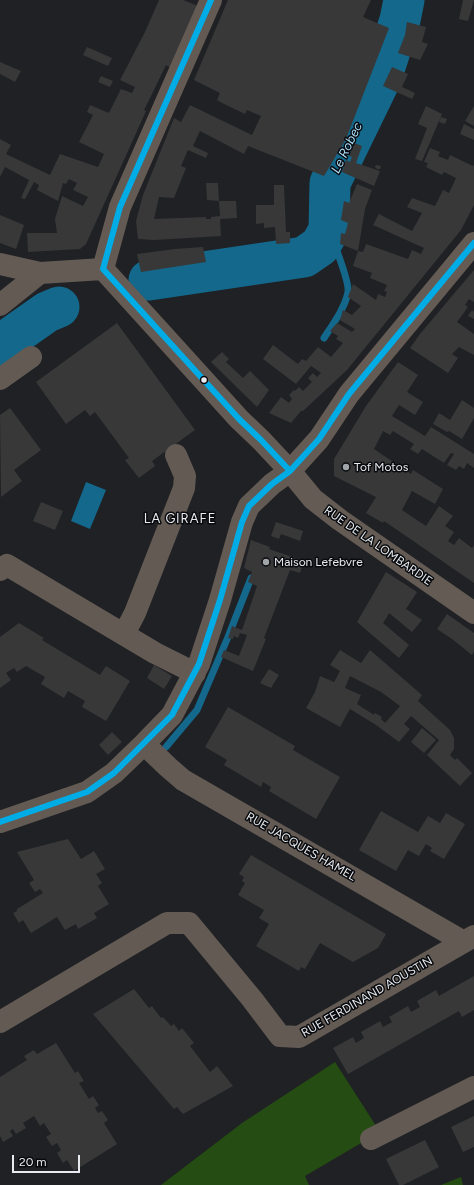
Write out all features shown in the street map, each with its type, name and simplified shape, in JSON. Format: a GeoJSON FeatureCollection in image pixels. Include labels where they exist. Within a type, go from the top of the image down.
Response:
{"type":"FeatureCollection","features":[{"type":"Feature","properties":{"kind":"main road"},"geometry":{"type":"LineString","coordinates":[[290,471],[319,439],[349,394],[474,243]]}},
{"type":"Feature","properties":{"kind":"main road"},"geometry":{"type":"LineString","coordinates":[[0,264],[40,273],[103,269]]}},
{"type":"Feature","properties":{"kind":"main road","name":"RUE DE LA LOMBARDIE"},"geometry":{"type":"LineString","coordinates":[[103,269],[239,419],[290,471],[313,499],[340,520],[474,613]]}},
{"type":"Feature","properties":{"kind":"street"},"geometry":{"type":"LineString","coordinates":[[103,269],[120,207],[211,0]]}},
{"type":"Feature","properties":{"kind":"street"},"geometry":{"type":"LineString","coordinates":[[0,305],[40,273]]}},
{"type":"Feature","properties":{"kind":"street"},"geometry":{"type":"LineString","coordinates":[[0,379],[31,357]]}},
{"type":"Feature","properties":{"kind":"street"},"geometry":{"type":"LineString","coordinates":[[124,634],[135,613],[184,488],[185,476],[176,455]]}},
{"type":"Feature","properties":{"kind":"street"},"geometry":{"type":"LineString","coordinates":[[0,822],[87,792],[114,773],[172,715],[199,664],[220,600],[242,522],[249,506],[272,484],[290,471]]}},
{"type":"Feature","properties":{"kind":"street"},"geometry":{"type":"LineString","coordinates":[[0,570],[7,565],[155,653],[195,673]]}},
{"type":"Feature","properties":{"kind":"street","name":"RUE JACQUES HAMEL"},"geometry":{"type":"LineString","coordinates":[[144,744],[183,780],[469,939]]}},
{"type":"Feature","properties":{"kind":"street","name":"RUE FERDINAND AOUSTIN"},"geometry":{"type":"LineString","coordinates":[[0,1022],[167,923],[189,923],[252,999],[280,1036],[299,1037],[469,939]]}},
{"type":"Feature","properties":{"kind":"street"},"geometry":{"type":"LineString","coordinates":[[371,1139],[474,1087]]}},
{"type":"Feature","properties":{"kind":"green space"},"geometry":{"type":"Polygon","coordinates":[[[335,1062],[380,1132],[305,1176],[309,1185],[161,1185],[242,1123],[335,1062]]]}},
{"type":"Feature","properties":{"kind":"green space"},"geometry":{"type":"Polygon","coordinates":[[[461,1177],[463,1185],[441,1185],[461,1177]]]}},
{"type":"Feature","properties":{"kind":"water"},"geometry":{"type":"Polygon","coordinates":[[[86,482],[106,490],[90,529],[71,521],[86,482]]]}},
{"type":"Feature","properties":{"kind":"building"},"geometry":{"type":"Polygon","coordinates":[[[159,0],[183,0],[198,6],[171,68],[166,65],[144,110],[146,111],[86,244],[80,249],[28,252],[27,233],[57,233],[55,219],[62,196],[83,206],[88,197],[73,190],[77,183],[69,179],[66,184],[63,183],[58,201],[37,190],[39,185],[34,182],[25,199],[21,198],[29,180],[5,167],[0,177],[0,139],[11,145],[6,154],[50,175],[60,154],[98,167],[104,154],[79,142],[93,115],[87,112],[90,105],[109,113],[121,89],[132,93],[135,87],[120,80],[145,32],[159,0]]]}},
{"type":"Feature","properties":{"kind":"building"},"geometry":{"type":"Polygon","coordinates":[[[228,0],[371,0],[363,17],[389,28],[346,139],[324,176],[248,146],[244,154],[200,131],[193,146],[208,153],[206,158],[188,150],[181,166],[186,168],[174,198],[159,197],[154,219],[206,217],[206,219],[211,219],[211,217],[220,216],[219,201],[236,201],[237,218],[220,219],[221,236],[154,240],[138,239],[136,221],[143,195],[174,118],[181,122],[190,105],[252,135],[261,116],[247,110],[245,114],[222,103],[217,100],[220,93],[194,80],[228,0]]]}},
{"type":"Feature","properties":{"kind":"building"},"geometry":{"type":"Polygon","coordinates":[[[463,0],[474,0],[468,21],[459,19],[463,0]]]}},
{"type":"Feature","properties":{"kind":"building"},"geometry":{"type":"Polygon","coordinates":[[[407,22],[426,27],[422,42],[428,44],[420,60],[398,53],[405,35],[407,22]]]}},
{"type":"Feature","properties":{"kind":"building"},"geometry":{"type":"Polygon","coordinates":[[[87,47],[112,58],[108,66],[83,55],[87,47]]]}},
{"type":"Feature","properties":{"kind":"building"},"geometry":{"type":"Polygon","coordinates":[[[0,62],[21,71],[15,82],[0,74],[0,62]]]}},
{"type":"Feature","properties":{"kind":"building"},"geometry":{"type":"Polygon","coordinates":[[[392,67],[408,74],[402,87],[415,93],[412,99],[383,86],[392,67]]]}},
{"type":"Feature","properties":{"kind":"building"},"geometry":{"type":"Polygon","coordinates":[[[101,76],[113,81],[110,87],[98,82],[101,76]]]}},
{"type":"Feature","properties":{"kind":"building"},"geometry":{"type":"Polygon","coordinates":[[[426,106],[442,114],[422,161],[415,159],[427,128],[418,124],[426,106]]]}},
{"type":"Feature","properties":{"kind":"building"},"geometry":{"type":"Polygon","coordinates":[[[474,106],[474,126],[465,121],[474,106]]]}},
{"type":"Feature","properties":{"kind":"building"},"geometry":{"type":"Polygon","coordinates":[[[441,117],[447,119],[445,124],[439,122],[441,117]]]}},
{"type":"Feature","properties":{"kind":"building"},"geometry":{"type":"Polygon","coordinates":[[[464,124],[474,129],[474,140],[460,134],[464,124]]]}},
{"type":"Feature","properties":{"kind":"building"},"geometry":{"type":"Polygon","coordinates":[[[354,143],[362,146],[356,163],[380,171],[374,186],[342,172],[346,160],[350,162],[352,157],[349,156],[354,143]]]}},
{"type":"Feature","properties":{"kind":"building"},"geometry":{"type":"Polygon","coordinates":[[[430,148],[440,152],[438,156],[448,160],[450,155],[473,166],[474,164],[474,205],[461,230],[347,370],[303,411],[301,411],[291,423],[269,413],[281,397],[289,403],[292,399],[289,395],[294,390],[295,391],[299,387],[303,391],[312,382],[308,378],[313,373],[317,377],[321,373],[311,366],[296,384],[263,359],[273,345],[298,364],[302,359],[306,361],[318,347],[331,357],[343,343],[336,339],[338,336],[330,331],[337,323],[352,332],[355,329],[340,320],[343,310],[352,315],[361,306],[348,297],[353,284],[376,300],[378,294],[385,297],[387,292],[384,291],[387,285],[370,278],[372,273],[353,266],[358,251],[363,252],[366,244],[408,259],[412,250],[421,254],[424,248],[373,225],[379,214],[412,231],[422,213],[407,207],[412,198],[435,206],[443,190],[449,193],[456,178],[444,172],[442,175],[426,167],[428,163],[424,162],[430,148]]]}},
{"type":"Feature","properties":{"kind":"building"},"geometry":{"type":"Polygon","coordinates":[[[376,165],[381,166],[380,169],[375,167],[376,165]]]}},
{"type":"Feature","properties":{"kind":"building"},"geometry":{"type":"Polygon","coordinates":[[[206,183],[218,183],[219,201],[207,200],[206,183]]]}},
{"type":"Feature","properties":{"kind":"building"},"geometry":{"type":"Polygon","coordinates":[[[357,184],[372,190],[365,209],[358,251],[340,244],[341,233],[345,234],[348,223],[341,220],[344,201],[349,203],[357,184]]]}},
{"type":"Feature","properties":{"kind":"building"},"geometry":{"type":"Polygon","coordinates":[[[274,185],[284,185],[286,232],[290,232],[290,243],[276,244],[275,227],[264,228],[264,223],[256,224],[256,205],[274,205],[274,185]]]}},
{"type":"Feature","properties":{"kind":"building"},"geometry":{"type":"Polygon","coordinates":[[[0,215],[24,225],[16,249],[0,243],[0,215]]]}},
{"type":"Feature","properties":{"kind":"building"},"geometry":{"type":"Polygon","coordinates":[[[203,247],[206,262],[141,272],[137,254],[203,247]]]}},
{"type":"Feature","properties":{"kind":"building"},"geometry":{"type":"Polygon","coordinates":[[[474,270],[474,302],[469,299],[465,305],[468,307],[457,322],[474,334],[474,355],[459,347],[452,354],[458,358],[448,373],[410,348],[474,270]]]}},
{"type":"Feature","properties":{"kind":"building"},"geometry":{"type":"Polygon","coordinates":[[[472,310],[474,312],[474,319],[468,316],[472,310]]]}},
{"type":"Feature","properties":{"kind":"building"},"geometry":{"type":"Polygon","coordinates":[[[117,323],[195,430],[152,461],[155,466],[139,478],[125,460],[129,458],[95,412],[90,416],[85,410],[66,424],[36,382],[117,323]]]}},
{"type":"Feature","properties":{"kind":"building"},"geometry":{"type":"Polygon","coordinates":[[[222,352],[229,359],[226,362],[243,378],[250,371],[269,390],[257,407],[211,362],[222,352]]]}},
{"type":"Feature","properties":{"kind":"building"},"geometry":{"type":"Polygon","coordinates":[[[398,362],[418,375],[407,392],[423,402],[415,415],[399,405],[392,416],[425,436],[431,427],[474,454],[474,468],[467,463],[464,469],[459,466],[456,470],[447,465],[454,454],[451,453],[444,463],[422,449],[418,454],[410,449],[414,444],[393,431],[390,435],[383,431],[374,449],[411,474],[413,470],[443,489],[435,504],[412,491],[402,510],[426,526],[439,506],[453,516],[445,526],[454,532],[448,541],[454,545],[459,538],[472,548],[474,545],[474,583],[384,521],[383,523],[366,513],[376,497],[334,476],[334,459],[366,406],[398,362]]]}},
{"type":"Feature","properties":{"kind":"building"},"geometry":{"type":"Polygon","coordinates":[[[462,400],[474,408],[474,418],[462,439],[433,424],[439,413],[450,420],[462,400]]]}},
{"type":"Feature","properties":{"kind":"building"},"geometry":{"type":"Polygon","coordinates":[[[10,408],[41,450],[14,470],[22,481],[1,497],[0,415],[10,408]]]}},
{"type":"Feature","properties":{"kind":"building"},"geometry":{"type":"Polygon","coordinates":[[[41,502],[63,511],[55,530],[33,521],[41,502]]]}},
{"type":"Feature","properties":{"kind":"building"},"geometry":{"type":"Polygon","coordinates":[[[276,522],[303,531],[300,541],[281,534],[279,539],[271,536],[276,522]]]}},
{"type":"Feature","properties":{"kind":"building"},"geometry":{"type":"Polygon","coordinates":[[[251,540],[270,547],[269,549],[304,561],[300,573],[290,570],[253,671],[221,657],[224,650],[239,656],[247,635],[240,633],[238,638],[234,636],[233,639],[228,638],[232,626],[242,630],[257,586],[248,582],[252,572],[244,568],[251,540]]]}},
{"type":"Feature","properties":{"kind":"building"},"geometry":{"type":"Polygon","coordinates":[[[386,572],[417,592],[406,609],[422,620],[412,632],[389,613],[383,623],[409,645],[399,658],[357,622],[386,572]]]}},
{"type":"Feature","properties":{"kind":"building"},"geometry":{"type":"Polygon","coordinates":[[[447,614],[474,633],[474,651],[472,655],[437,629],[447,614]]]}},
{"type":"Feature","properties":{"kind":"building"},"geometry":{"type":"Polygon","coordinates":[[[19,623],[44,638],[42,640],[100,675],[106,666],[130,681],[106,721],[82,707],[85,701],[68,691],[64,698],[41,684],[45,677],[26,666],[17,672],[14,668],[6,673],[11,680],[0,688],[0,637],[19,623]]]}},
{"type":"Feature","properties":{"kind":"building"},"geometry":{"type":"Polygon","coordinates":[[[340,650],[361,663],[370,650],[422,695],[418,701],[450,730],[454,738],[454,749],[450,755],[455,760],[457,758],[472,773],[460,786],[427,755],[439,740],[411,716],[404,724],[410,729],[399,742],[376,725],[350,709],[340,727],[306,708],[315,692],[320,676],[334,682],[340,671],[330,665],[340,650]],[[350,676],[345,688],[361,695],[357,704],[374,715],[375,713],[382,717],[381,719],[385,723],[400,706],[381,692],[350,676]]]}},
{"type":"Feature","properties":{"kind":"building"},"geometry":{"type":"Polygon","coordinates":[[[154,665],[172,676],[164,689],[147,678],[154,665]]]}},
{"type":"Feature","properties":{"kind":"building"},"geometry":{"type":"Polygon","coordinates":[[[269,669],[279,675],[271,688],[260,683],[269,669]]]}},
{"type":"Feature","properties":{"kind":"building"},"geometry":{"type":"Polygon","coordinates":[[[228,707],[295,746],[293,750],[340,777],[316,819],[269,791],[271,787],[263,782],[261,787],[224,765],[227,760],[205,747],[228,707]]]}},
{"type":"Feature","properties":{"kind":"building"},"geometry":{"type":"Polygon","coordinates":[[[422,728],[436,740],[424,753],[411,742],[422,728]]]}},
{"type":"Feature","properties":{"kind":"building"},"geometry":{"type":"Polygon","coordinates":[[[112,732],[122,742],[108,755],[99,745],[112,732]]]}},
{"type":"Feature","properties":{"kind":"building"},"geometry":{"type":"Polygon","coordinates":[[[381,811],[418,832],[428,816],[440,823],[446,813],[465,824],[444,859],[430,851],[432,848],[426,844],[419,856],[408,850],[396,871],[359,850],[381,811]]]}},
{"type":"Feature","properties":{"kind":"building"},"geometry":{"type":"Polygon","coordinates":[[[68,839],[81,859],[94,851],[105,869],[96,874],[102,883],[98,886],[109,904],[94,913],[97,918],[78,929],[76,924],[65,930],[57,917],[31,933],[23,920],[19,923],[13,913],[43,893],[40,889],[35,892],[29,883],[34,880],[17,852],[68,839]]]}},
{"type":"Feature","properties":{"kind":"building"},"geometry":{"type":"Polygon","coordinates":[[[251,855],[386,934],[378,948],[353,962],[320,943],[305,969],[301,967],[299,971],[256,946],[269,924],[259,918],[264,910],[238,895],[245,883],[242,881],[244,877],[239,874],[251,855]]]}},
{"type":"Feature","properties":{"kind":"building"},"geometry":{"type":"Polygon","coordinates":[[[474,976],[474,1010],[462,1017],[459,1011],[348,1074],[333,1048],[353,1037],[356,1043],[364,1038],[361,1032],[380,1021],[383,1027],[392,1022],[389,1017],[408,1006],[411,1012],[420,1007],[417,1001],[436,990],[439,996],[474,976]]]}},
{"type":"Feature","properties":{"kind":"building"},"geometry":{"type":"Polygon","coordinates":[[[134,989],[149,1008],[152,1006],[161,1018],[163,1017],[171,1026],[174,1024],[179,1031],[182,1028],[194,1043],[190,1046],[210,1072],[217,1066],[233,1086],[183,1114],[177,1107],[174,1109],[93,1014],[134,989]]]}},
{"type":"Feature","properties":{"kind":"building"},"geometry":{"type":"Polygon","coordinates":[[[56,1043],[75,1073],[78,1071],[84,1081],[79,1083],[89,1099],[93,1096],[99,1105],[95,1108],[98,1113],[102,1111],[108,1120],[104,1123],[117,1144],[74,1171],[67,1160],[63,1163],[57,1153],[61,1150],[57,1143],[52,1146],[46,1137],[51,1134],[44,1123],[40,1126],[34,1116],[23,1123],[26,1128],[16,1134],[13,1129],[10,1131],[13,1136],[3,1142],[0,1136],[0,1077],[27,1060],[24,1056],[34,1050],[37,1054],[56,1043]]]}},
{"type":"Feature","properties":{"kind":"building"},"geometry":{"type":"Polygon","coordinates":[[[474,1116],[474,1147],[463,1152],[451,1127],[474,1116]]]}},
{"type":"Feature","properties":{"kind":"building"},"geometry":{"type":"Polygon","coordinates":[[[425,1140],[439,1167],[403,1185],[399,1185],[386,1159],[425,1140]]]}},
{"type":"Feature","properties":{"kind":"waterway","name":"Le Robec"},"geometry":{"type":"LineString","coordinates":[[149,280],[304,257],[320,246],[329,230],[330,183],[382,76],[400,20],[404,0]]}},
{"type":"Feature","properties":{"kind":"waterway"},"geometry":{"type":"LineString","coordinates":[[324,338],[335,322],[348,292],[344,271],[329,230]]}},
{"type":"Feature","properties":{"kind":"waterway","name":"Le Robec"},"geometry":{"type":"LineString","coordinates":[[0,345],[47,312],[59,307]]}},
{"type":"Feature","properties":{"kind":"waterway"},"geometry":{"type":"LineString","coordinates":[[166,747],[197,710],[251,578]]}},
{"type":"Feature","properties":{"kind":"transit line"},"geometry":{"type":"LineString","coordinates":[[211,0],[120,207],[103,269],[239,419],[290,471]]}},
{"type":"Feature","properties":{"kind":"transit line"},"geometry":{"type":"LineString","coordinates":[[0,822],[87,792],[114,773],[172,715],[199,664],[220,600],[242,522],[249,506],[272,484],[290,471],[319,439],[349,394],[474,243]]}},
{"type":"Feature","properties":{"kind":"place","name":"Tof Motos"},"geometry":{"type":"Point","coordinates":[346,467]}},
{"type":"Feature","properties":{"kind":"place","name":"Maison Lefebvre"},"geometry":{"type":"Point","coordinates":[266,562]}},
{"type":"Feature","properties":{"kind":"district","name":"LA GIRAFE"},"geometry":{"type":"Point","coordinates":[180,519]}}]}
